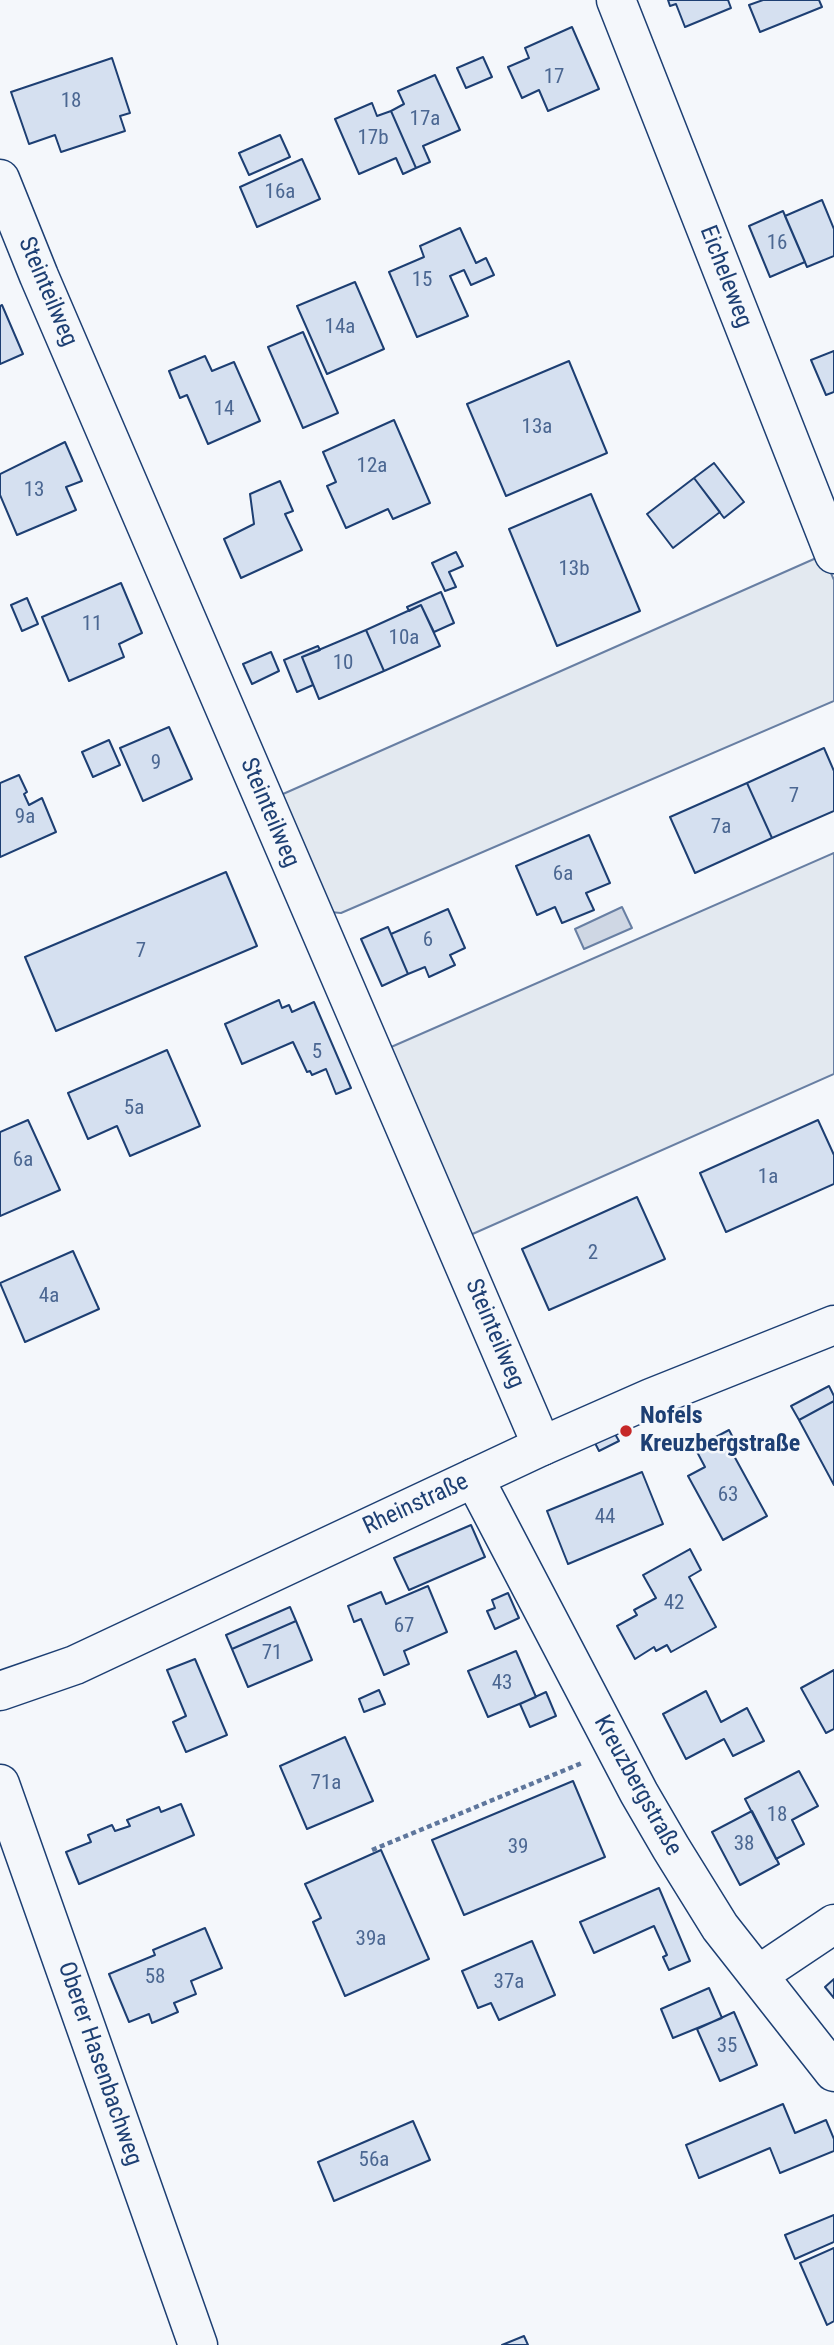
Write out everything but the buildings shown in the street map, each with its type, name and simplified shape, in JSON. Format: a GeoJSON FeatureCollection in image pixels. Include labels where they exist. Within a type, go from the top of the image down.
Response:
{"type":"FeatureCollection","features":[{"type":"Feature","properties":{"kind":"street","name":"Eicheleweg"},"geometry":{"type":"LineString","coordinates":[[616,0],[834,554]]}},
{"type":"Feature","properties":{"kind":"street","name":"Steinteilweg"},"geometry":{"type":"LineString","coordinates":[[0,179],[44,288],[542,1446]]}},
{"type":"Feature","properties":{"kind":"street","name":"Rheinstraße"},"geometry":{"type":"LineString","coordinates":[[0,1691],[75,1665],[542,1446],[652,1398],[834,1325]]}},
{"type":"Feature","properties":{"kind":"street","name":"Kreuzbergstraße"},"geometry":{"type":"LineString","coordinates":[[474,1478],[664,1837],[720,1927],[834,2072]]}},
{"type":"Feature","properties":{"kind":"street","name":"Oberer Hasenbachweg"},"geometry":{"type":"LineString","coordinates":[[0,1784],[198,2345]]}},
{"type":"Feature","properties":{"kind":"street"},"geometry":{"type":"LineString","coordinates":[[758,1975],[834,1924]]}},
{"type":"Feature","properties":{"kind":"path"},"geometry":{"type":"LineString","coordinates":[[372,1850],[616,1749]]}},
{"type":"Feature","properties":{"kind":"shaded area"},"geometry":{"type":"Polygon","coordinates":[[[823,555],[834,580],[834,701],[341,913],[330,912],[274,798],[823,555]]]}},
{"type":"Feature","properties":{"kind":"shaded area"},"geometry":{"type":"Polygon","coordinates":[[[834,853],[834,1074],[468,1236],[382,1051],[834,853]]]}},
{"type":"Feature","properties":{"kind":"shaded area"},"geometry":{"type":"Polygon","coordinates":[[[622,907],[632,928],[584,949],[575,929],[622,907]]]}},
{"type":"Feature","properties":{"kind":"place","name":"Nofels Kreuzbergstraße"},"geometry":{"type":"Point","coordinates":[626,1431]}}]}
